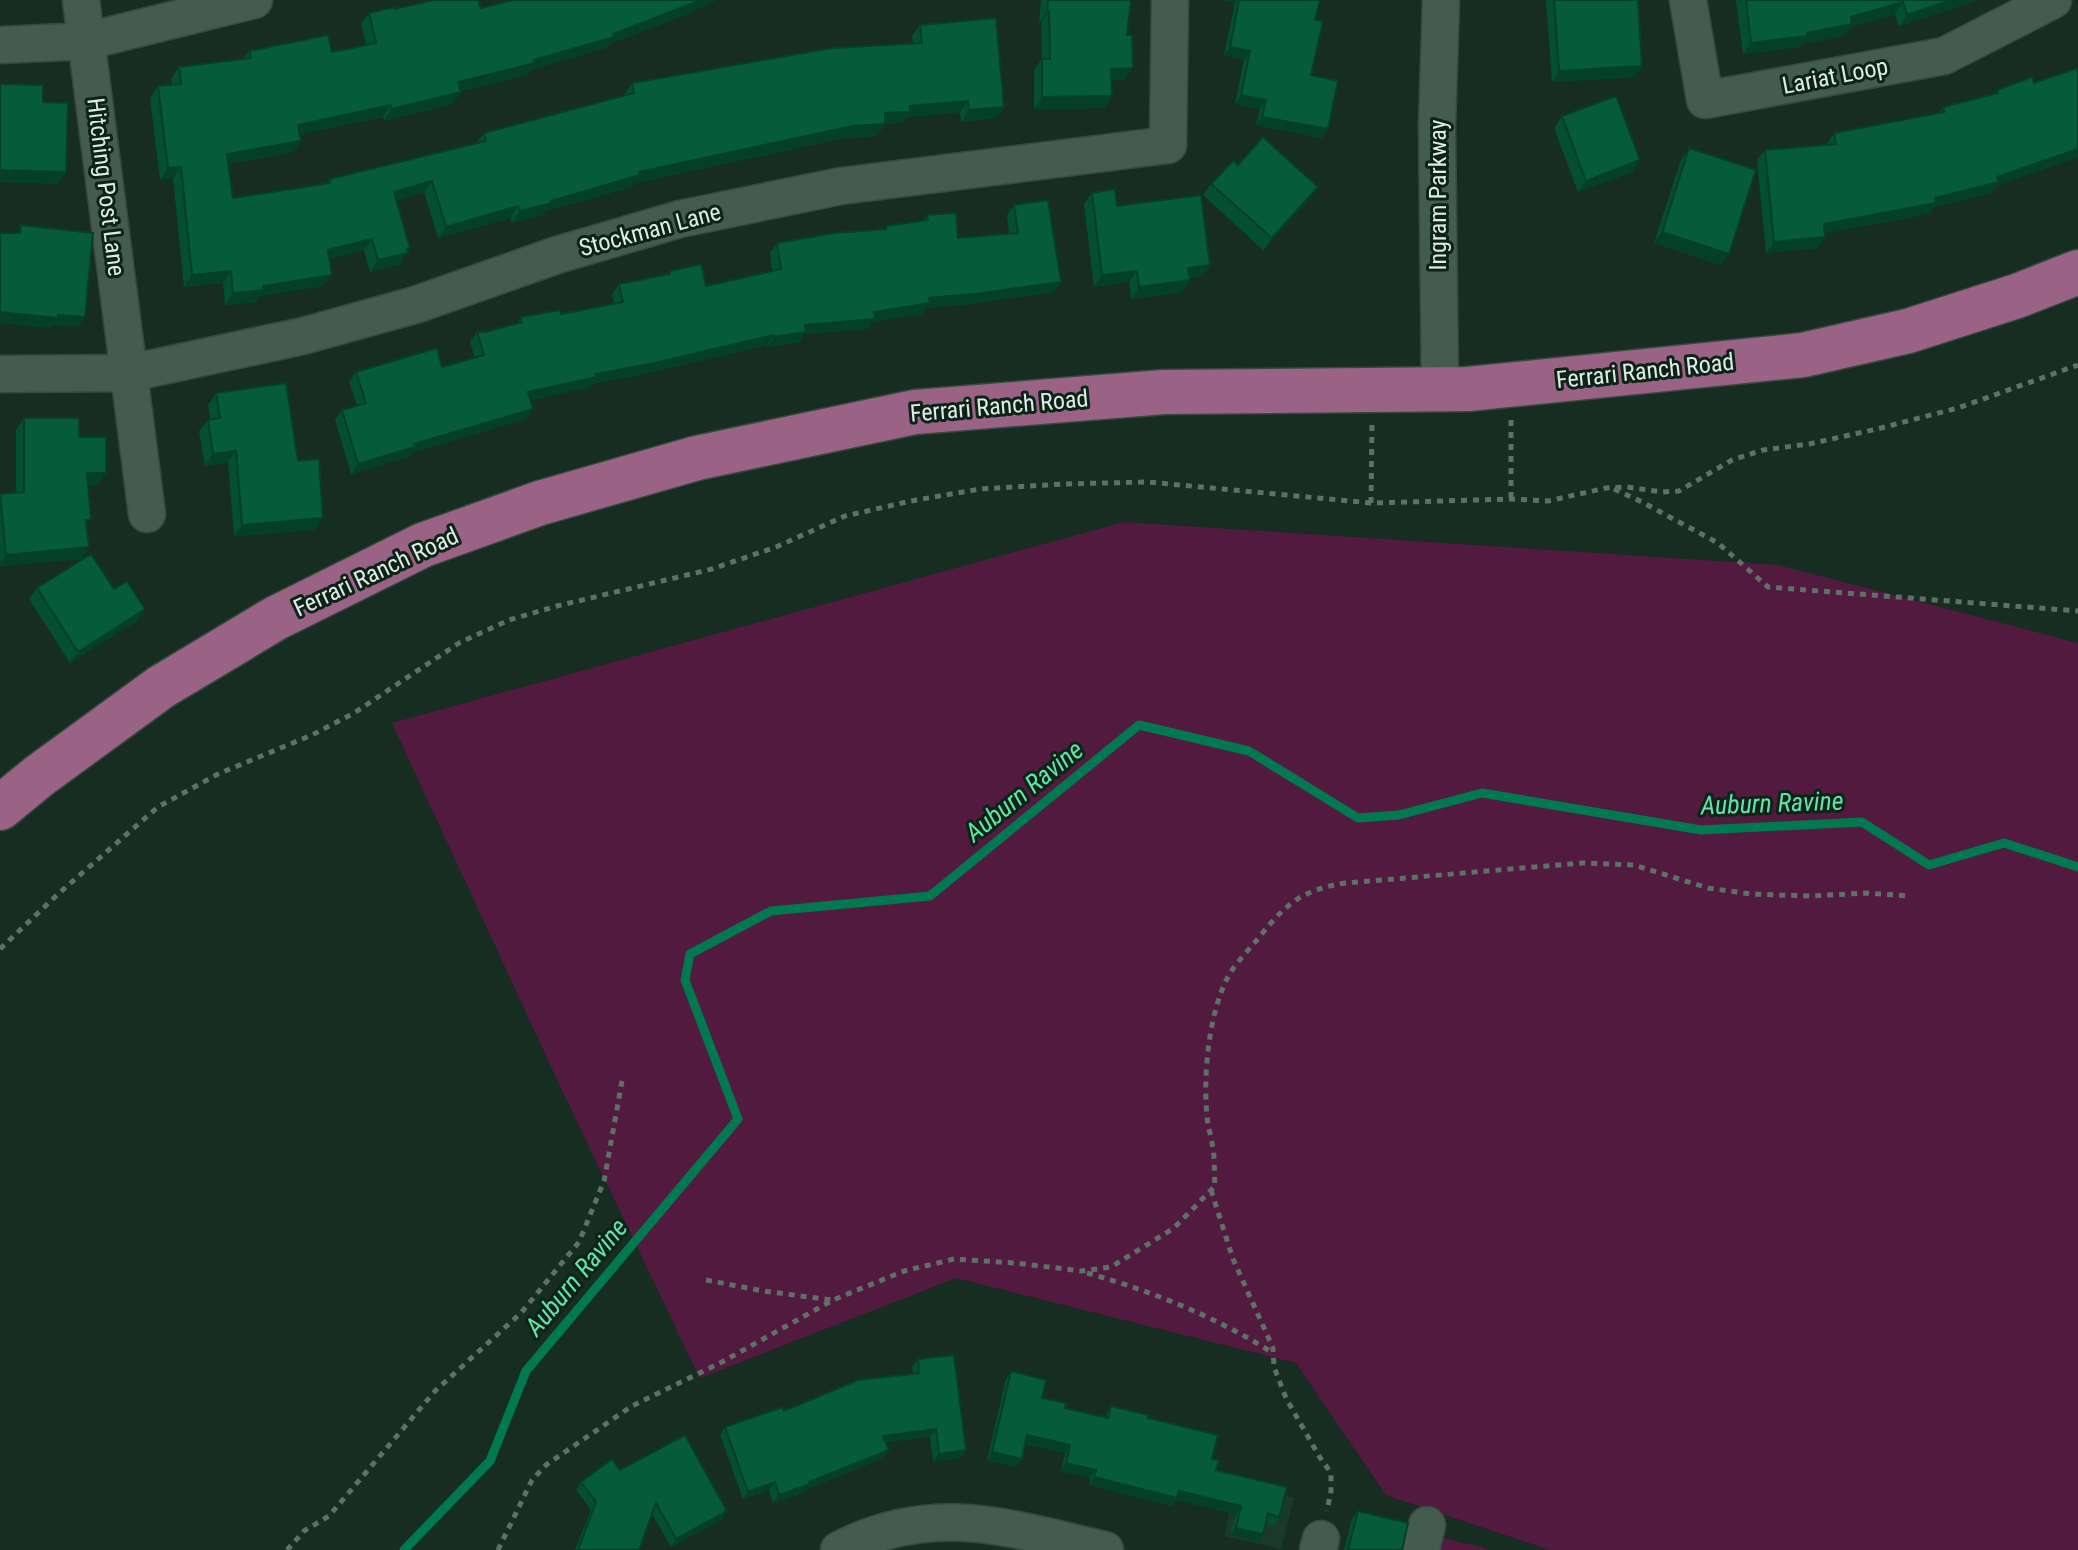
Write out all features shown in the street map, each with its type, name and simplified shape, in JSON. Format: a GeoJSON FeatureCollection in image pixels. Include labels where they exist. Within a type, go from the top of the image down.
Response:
{"type":"FeatureCollection","features":[{"type":"Feature","properties":{"kind":"main road","name":"Ferrari Ranch Road"},"geometry":{"type":"LineString","coordinates":[[0,808],[161,687],[276,618],[423,545],[540,503],[697,458],[915,412],[1164,392],[1440,389],[1510,385],[1803,355],[1908,331],[2017,296],[2078,272]]}},
{"type":"Feature","properties":{"kind":"street","name":"Hitching Post Lane"},"geometry":{"type":"LineString","coordinates":[[81,0],[147,514]]}},
{"type":"Feature","properties":{"kind":"street"},"geometry":{"type":"LineString","coordinates":[[0,45],[87,41],[254,0]]}},
{"type":"Feature","properties":{"kind":"street","name":"Stockman Lane"},"geometry":{"type":"LineString","coordinates":[[0,374],[130,373],[303,336],[415,305],[557,255],[680,219],[841,186],[1168,145],[1170,0]]}},
{"type":"Feature","properties":{"kind":"street","name":"Ingram Parkway"},"geometry":{"type":"LineString","coordinates":[[1440,389],[1437,126],[1441,0]]}},
{"type":"Feature","properties":{"kind":"street","name":"Lariat Loop"},"geometry":{"type":"LineString","coordinates":[[1688,0],[1705,100],[1944,56],[2053,0]]}},
{"type":"Feature","properties":{"kind":"street"},"geometry":{"type":"LineString","coordinates":[[839,1550],[895,1528],[932,1522],[973,1522],[1013,1540],[1105,1550]]}},
{"type":"Feature","properties":{"kind":"path"},"geometry":{"type":"LineString","coordinates":[[0,949],[158,807],[218,774],[312,735],[354,713],[459,643],[509,620],[712,569],[776,547],[845,516],[980,489],[1063,484],[1148,482],[1371,503],[1511,499],[1548,501],[1627,487],[1679,491],[1732,460],[1763,450],[1809,444],[1958,408],[2078,365]]}},
{"type":"Feature","properties":{"kind":"path"},"geometry":{"type":"LineString","coordinates":[[1510,385],[1511,499]]}},
{"type":"Feature","properties":{"kind":"path"},"geometry":{"type":"LineString","coordinates":[[1371,503],[1372,390]]}},
{"type":"Feature","properties":{"kind":"path"},"geometry":{"type":"LineString","coordinates":[[1611,488],[1718,543],[1768,587],[2078,611]]}},
{"type":"Feature","properties":{"kind":"path"},"geometry":{"type":"LineString","coordinates":[[1082,1271],[1111,1267],[1174,1228],[1215,1186],[1208,1123],[1207,1072],[1212,1020],[1231,972],[1278,914],[1302,894],[1345,883],[1583,863],[1634,865],[1708,888],[1751,894],[1811,896],[1866,893],[1910,896]]}},
{"type":"Feature","properties":{"kind":"path"},"geometry":{"type":"LineString","coordinates":[[287,1550],[304,1531],[329,1516],[435,1391],[521,1313],[579,1242],[604,1181],[622,1081]]}},
{"type":"Feature","properties":{"kind":"path"},"geometry":{"type":"LineString","coordinates":[[1211,1190],[1233,1259],[1268,1336],[1274,1367],[1286,1398],[1331,1473],[1329,1501]]}},
{"type":"Feature","properties":{"kind":"path"},"geometry":{"type":"LineString","coordinates":[[498,1550],[532,1480],[546,1465],[632,1406],[722,1362],[833,1300],[904,1271],[954,1259],[1082,1271],[1123,1283],[1197,1312],[1273,1353]]}},
{"type":"Feature","properties":{"kind":"path"},"geometry":{"type":"LineString","coordinates":[[706,1280],[833,1300]]}},
{"type":"Feature","properties":{"kind":"shaded area"},"geometry":{"type":"Polygon","coordinates":[[[1124,522],[1778,565],[2078,643],[2078,1550],[1550,1550],[1386,1495],[1296,1363],[956,1278],[700,1378],[392,723],[1124,522]]]}},
{"type":"Feature","properties":{"kind":"shaded area"},"geometry":{"type":"Polygon","coordinates":[[[1236,1484],[1294,1498],[1281,1549],[1224,1536],[1236,1484]]]}},
{"type":"Feature","properties":{"kind":"shaded area"},"geometry":{"type":"Polygon","coordinates":[[[1439,1537],[1481,1547],[1488,1550],[1436,1550],[1439,1537]]]}},
{"type":"Feature","properties":{"kind":"building"},"geometry":{"type":"Polygon","coordinates":[[[434,0],[478,0],[481,8],[513,0],[701,0],[613,34],[614,37],[534,60],[535,63],[458,82],[461,92],[392,109],[391,105],[298,125],[301,141],[227,154],[233,198],[330,183],[329,179],[486,141],[484,133],[634,93],[632,83],[832,48],[922,43],[920,25],[996,18],[1004,107],[969,110],[968,101],[910,106],[910,112],[885,113],[885,124],[853,126],[639,172],[640,175],[552,203],[520,211],[518,206],[446,227],[432,181],[394,192],[410,248],[407,249],[408,253],[378,260],[372,239],[328,250],[332,275],[263,286],[263,290],[233,293],[231,271],[192,275],[181,167],[168,168],[158,86],[181,84],[179,67],[251,58],[249,51],[328,35],[332,52],[376,43],[369,13],[434,0]]]}},
{"type":"Feature","properties":{"kind":"building"},"geometry":{"type":"Polygon","coordinates":[[[1048,0],[1131,0],[1127,35],[1132,35],[1133,68],[1111,69],[1112,96],[1042,97],[1042,59],[1050,59],[1048,0]]]}},
{"type":"Feature","properties":{"kind":"building"},"geometry":{"type":"Polygon","coordinates":[[[1239,0],[1320,0],[1315,20],[1323,21],[1311,75],[1338,81],[1328,129],[1262,117],[1266,100],[1241,95],[1250,51],[1230,47],[1239,0]]]}},
{"type":"Feature","properties":{"kind":"building"},"geometry":{"type":"Polygon","coordinates":[[[1554,0],[1638,0],[1642,66],[1559,71],[1554,0]]]}},
{"type":"Feature","properties":{"kind":"building"},"geometry":{"type":"Polygon","coordinates":[[[1746,0],[1951,0],[1907,15],[1903,2],[1851,17],[1852,24],[1807,33],[1807,36],[1751,43],[1746,0]]]}},
{"type":"Feature","properties":{"kind":"building"},"geometry":{"type":"Polygon","coordinates":[[[2078,68],[2078,149],[1997,177],[1999,182],[1935,198],[1936,203],[1824,224],[1825,237],[1774,242],[1765,150],[1836,144],[1834,133],[1944,112],[1943,107],[1998,93],[1997,90],[2032,77],[2034,83],[2078,68]]]}},
{"type":"Feature","properties":{"kind":"building"},"geometry":{"type":"Polygon","coordinates":[[[0,84],[43,85],[43,102],[68,103],[66,172],[0,170],[0,84]]]}},
{"type":"Feature","properties":{"kind":"building"},"geometry":{"type":"Polygon","coordinates":[[[1616,96],[1640,160],[1586,181],[1562,116],[1616,96]]]}},
{"type":"Feature","properties":{"kind":"building"},"geometry":{"type":"Polygon","coordinates":[[[1263,137],[1318,187],[1272,238],[1211,184],[1233,161],[1238,165],[1263,137]]]}},
{"type":"Feature","properties":{"kind":"building"},"geometry":{"type":"Polygon","coordinates":[[[1689,148],[1756,170],[1729,254],[1662,232],[1689,148]]]}},
{"type":"Feature","properties":{"kind":"building"},"geometry":{"type":"Polygon","coordinates":[[[1115,189],[1117,206],[1201,195],[1210,265],[1188,268],[1190,280],[1139,287],[1137,271],[1102,275],[1092,193],[1115,189]]]}},
{"type":"Feature","properties":{"kind":"building"},"geometry":{"type":"Polygon","coordinates":[[[1048,200],[1061,282],[929,298],[930,303],[874,312],[875,319],[805,325],[806,332],[774,335],[596,374],[597,377],[528,392],[533,409],[358,464],[342,410],[366,403],[356,372],[437,348],[442,367],[484,355],[477,332],[522,322],[521,317],[560,310],[561,314],[623,302],[619,284],[670,274],[670,271],[701,264],[706,286],[781,269],[777,243],[834,233],[886,229],[886,226],[928,220],[927,215],[956,213],[958,238],[1018,233],[1014,205],[1048,200]]]}},
{"type":"Feature","properties":{"kind":"building"},"geometry":{"type":"Polygon","coordinates":[[[21,225],[93,233],[85,317],[58,315],[58,318],[0,312],[0,233],[20,233],[21,225]]]}},
{"type":"Feature","properties":{"kind":"building"},"geometry":{"type":"Polygon","coordinates":[[[286,383],[298,461],[319,459],[323,518],[242,525],[236,451],[213,454],[208,420],[220,418],[216,393],[286,383]]]}},
{"type":"Feature","properties":{"kind":"building"},"geometry":{"type":"Polygon","coordinates":[[[24,418],[79,418],[79,437],[106,437],[106,473],[87,473],[91,520],[86,520],[89,547],[6,555],[0,494],[24,492],[24,418]]]}},
{"type":"Feature","properties":{"kind":"building"},"geometry":{"type":"Polygon","coordinates":[[[91,554],[114,589],[127,581],[145,609],[78,652],[37,588],[91,554]]]}},
{"type":"Feature","properties":{"kind":"building"},"geometry":{"type":"Polygon","coordinates":[[[954,1355],[966,1450],[939,1454],[936,1429],[883,1436],[889,1450],[810,1484],[779,1495],[775,1482],[748,1492],[725,1427],[783,1407],[784,1411],[858,1380],[919,1373],[918,1359],[954,1355]]]}},
{"type":"Feature","properties":{"kind":"building"},"geometry":{"type":"Polygon","coordinates":[[[1011,1371],[1046,1380],[1042,1398],[1066,1403],[1065,1408],[1108,1418],[1111,1406],[1218,1435],[1212,1459],[1219,1460],[1216,1470],[1287,1487],[1279,1518],[1268,1513],[1263,1534],[1236,1528],[1241,1506],[1179,1491],[1177,1498],[1094,1477],[1096,1470],[1066,1463],[1070,1445],[1027,1435],[1022,1459],[992,1452],[1011,1371]]]}},
{"type":"Feature","properties":{"kind":"building"},"geometry":{"type":"Polygon","coordinates":[[[685,1435],[727,1511],[676,1539],[656,1503],[639,1550],[578,1550],[596,1502],[581,1482],[612,1459],[620,1470],[685,1435]]]}},
{"type":"Feature","properties":{"kind":"building"},"geometry":{"type":"Polygon","coordinates":[[[1358,1511],[1408,1523],[1402,1550],[1348,1550],[1358,1511]]]}},
{"type":"Feature","properties":{"kind":"waterway","name":"Auburn Ravine"},"geometry":{"type":"LineString","coordinates":[[404,1550],[490,1461],[526,1371],[738,1119],[685,980],[690,954],[771,911],[930,896],[1139,725],[1249,751],[1358,818],[1399,815],[1482,793],[1701,830],[1862,822],[1929,865],[2004,843],[2078,867]]}}]}
